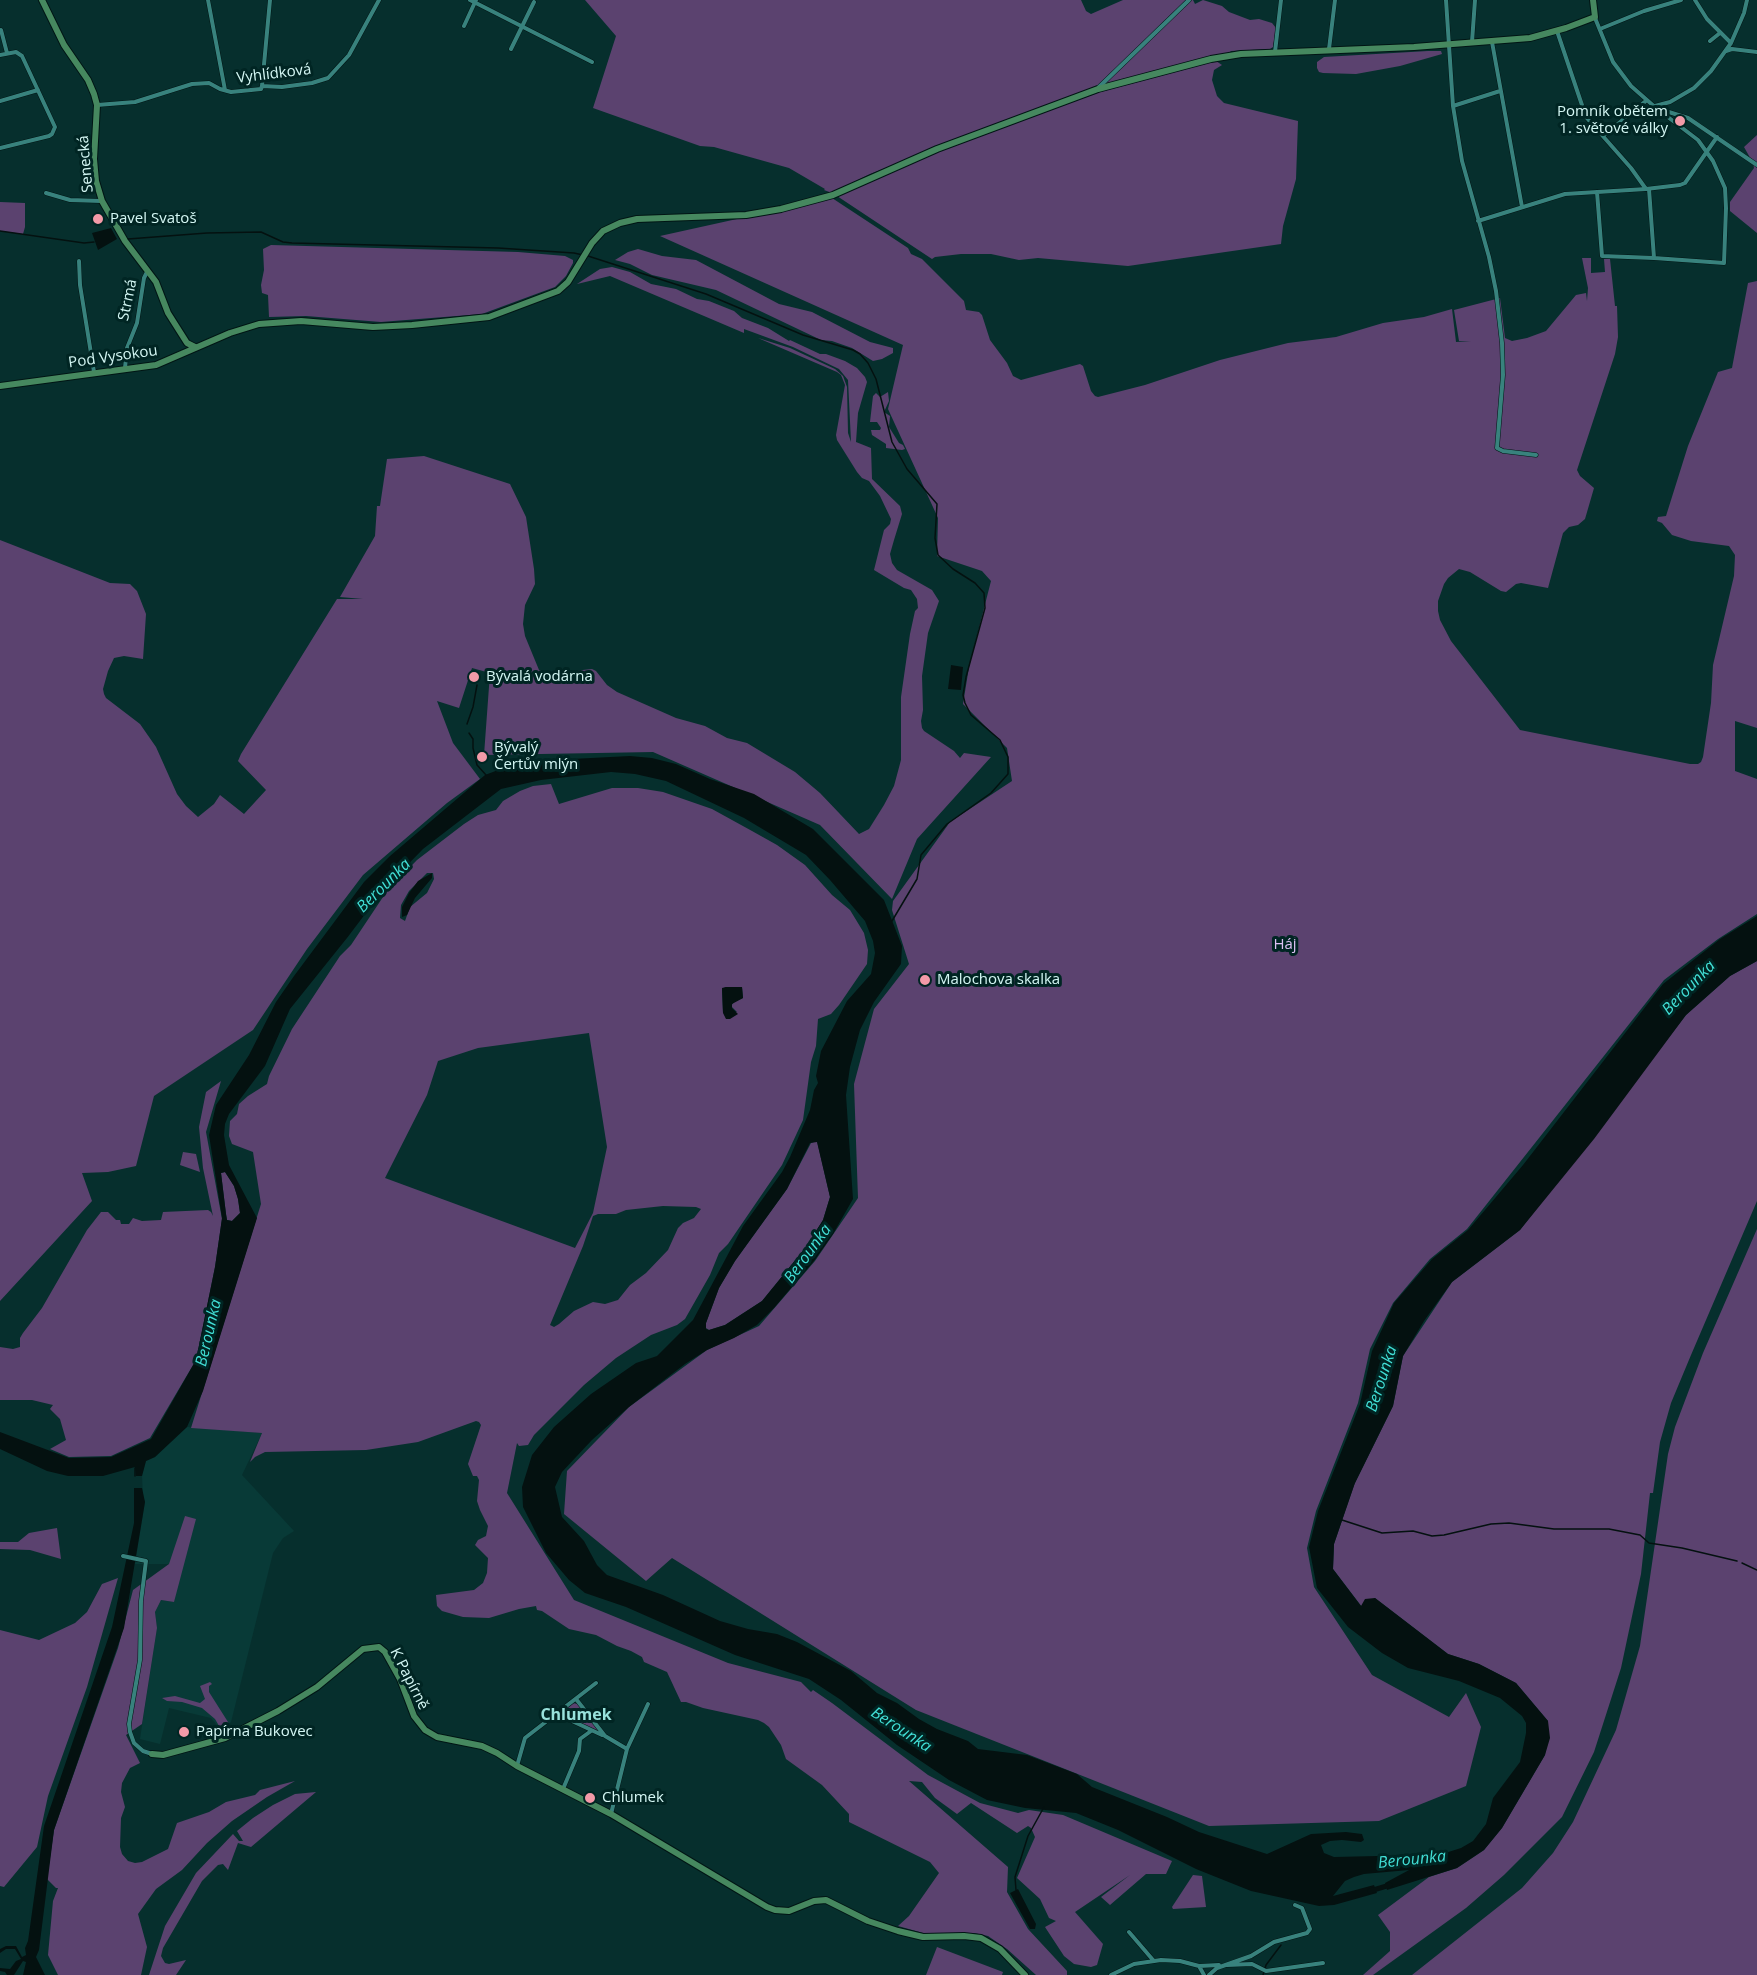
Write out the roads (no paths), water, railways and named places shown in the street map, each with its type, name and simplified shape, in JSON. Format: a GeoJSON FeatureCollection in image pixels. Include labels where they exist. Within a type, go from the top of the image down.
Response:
{"type":"FeatureCollection","features":[{"type":"Feature","properties":{"kind":"street","name":"Senecká"},"geometry":{"type":"LineString","coordinates":[[42,0],[64,45],[88,80],[94,94],[96,105],[94,159],[96,181],[102,201],[124,241],[156,282],[168,313],[187,343],[195,347]]}},
{"type":"Feature","properties":{"kind":"street"},"geometry":{"type":"LineString","coordinates":[[208,0],[225,91]]}},
{"type":"Feature","properties":{"kind":"street"},"geometry":{"type":"LineString","coordinates":[[262,86],[270,0]]}},
{"type":"Feature","properties":{"kind":"street","name":"Vyhlídková"},"geometry":{"type":"LineString","coordinates":[[96,105],[135,102],[192,84],[209,83],[225,91],[261,89],[262,86],[282,87],[312,83],[328,78],[349,55],[379,0]]}},
{"type":"Feature","properties":{"kind":"street"},"geometry":{"type":"LineString","coordinates":[[1098,89],[1189,0]]}},
{"type":"Feature","properties":{"kind":"street"},"geometry":{"type":"LineString","coordinates":[[1275,52],[1281,0]]}},
{"type":"Feature","properties":{"kind":"street"},"geometry":{"type":"LineString","coordinates":[[1329,49],[1335,0]]}},
{"type":"Feature","properties":{"kind":"street"},"geometry":{"type":"LineString","coordinates":[[1446,0],[1453,106],[1462,161],[1496,291],[1502,343],[1503,375],[1497,448],[1503,451],[1536,454]]}},
{"type":"Feature","properties":{"kind":"street"},"geometry":{"type":"LineString","coordinates":[[1472,43],[1475,0]]}},
{"type":"Feature","properties":{"kind":"street"},"geometry":{"type":"LineString","coordinates":[[1593,0],[1595,17],[1613,62],[1631,86],[1698,140],[1720,174],[1725,188],[1724,263],[1602,256],[1597,192]]}},
{"type":"Feature","properties":{"kind":"street"},"geometry":{"type":"LineString","coordinates":[[1600,29],[1665,2],[1681,0]]}},
{"type":"Feature","properties":{"kind":"street"},"geometry":{"type":"LineString","coordinates":[[1695,0],[1707,19],[1731,43]]}},
{"type":"Feature","properties":{"kind":"street"},"geometry":{"type":"LineString","coordinates":[[1655,107],[1670,102],[1694,88],[1711,71],[1731,43],[1747,0]]}},
{"type":"Feature","properties":{"kind":"street"},"geometry":{"type":"LineString","coordinates":[[464,26],[474,1],[592,62]]}},
{"type":"Feature","properties":{"kind":"street"},"geometry":{"type":"LineString","coordinates":[[511,49],[534,2]]}},
{"type":"Feature","properties":{"kind":"street","name":"Pod Vysokou"},"geometry":{"type":"LineString","coordinates":[[0,386],[156,365],[195,347],[259,324],[301,321],[373,327],[489,317],[558,291],[568,282],[592,243],[603,231],[620,223],[638,219],[746,215],[832,195],[937,149],[1098,89],[1211,59],[1241,54],[1449,45],[1530,38],[1595,17]]}},
{"type":"Feature","properties":{"kind":"street"},"geometry":{"type":"LineString","coordinates":[[1,30],[7,53]]}},
{"type":"Feature","properties":{"kind":"street"},"geometry":{"type":"LineString","coordinates":[[1557,31],[1586,117],[1648,189],[1654,258]]}},
{"type":"Feature","properties":{"kind":"street"},"geometry":{"type":"LineString","coordinates":[[1710,41],[1720,33]]}},
{"type":"Feature","properties":{"kind":"street"},"geometry":{"type":"LineString","coordinates":[[1492,42],[1522,207]]}},
{"type":"Feature","properties":{"kind":"street"},"geometry":{"type":"LineString","coordinates":[[1725,51],[1732,49],[1757,52]]}},
{"type":"Feature","properties":{"kind":"street"},"geometry":{"type":"LineString","coordinates":[[0,55],[16,52],[22,56],[55,128],[49,136],[0,148]]}},
{"type":"Feature","properties":{"kind":"street"},"geometry":{"type":"LineString","coordinates":[[0,101],[38,90]]}},
{"type":"Feature","properties":{"kind":"street"},"geometry":{"type":"LineString","coordinates":[[1453,106],[1500,91]]}},
{"type":"Feature","properties":{"kind":"street"},"geometry":{"type":"LineString","coordinates":[[1603,136],[1647,100]]}},
{"type":"Feature","properties":{"kind":"street"},"geometry":{"type":"LineString","coordinates":[[1655,107],[1688,118],[1757,165]]}},
{"type":"Feature","properties":{"kind":"street"},"geometry":{"type":"LineString","coordinates":[[1478,221],[1565,194],[1648,189],[1685,183],[1718,137]]}},
{"type":"Feature","properties":{"kind":"street"},"geometry":{"type":"LineString","coordinates":[[46,193],[70,200],[102,201]]}},
{"type":"Feature","properties":{"kind":"street"},"geometry":{"type":"LineString","coordinates":[[79,261],[80,285],[94,372]]}},
{"type":"Feature","properties":{"kind":"street","name":"Strmá"},"geometry":{"type":"LineString","coordinates":[[125,368],[127,348],[137,323],[147,272]]}},
{"type":"Feature","properties":{"kind":"street"},"geometry":{"type":"LineString","coordinates":[[123,1556],[146,1561],[141,1601],[141,1645],[130,1713],[130,1732],[134,1743],[143,1751],[152,1754]]}},
{"type":"Feature","properties":{"kind":"street","name":"K Papírně"},"geometry":{"type":"LineString","coordinates":[[152,1754],[163,1755],[225,1738],[278,1711],[317,1687],[363,1649],[374,1646],[386,1652],[400,1679],[414,1716],[425,1730],[437,1737],[482,1746],[516,1766],[611,1814],[775,1910],[789,1911],[814,1901],[826,1900],[868,1921],[898,1931],[923,1937],[973,1936],[989,1941],[1000,1949],[1023,1974]]}},
{"type":"Feature","properties":{"kind":"street"},"geometry":{"type":"LineString","coordinates":[[516,1766],[525,1738],[596,1683]]}},
{"type":"Feature","properties":{"kind":"street"},"geometry":{"type":"LineString","coordinates":[[576,1699],[604,1736]]}},
{"type":"Feature","properties":{"kind":"street"},"geometry":{"type":"LineString","coordinates":[[611,1814],[627,1749],[648,1704]]}},
{"type":"Feature","properties":{"kind":"street"},"geometry":{"type":"LineString","coordinates":[[557,1714],[627,1749]]}},
{"type":"Feature","properties":{"kind":"street"},"geometry":{"type":"LineString","coordinates":[[563,1789],[579,1751],[580,1739],[591,1731]]}},
{"type":"Feature","properties":{"kind":"street"},"geometry":{"type":"LineString","coordinates":[[1209,1975],[1217,1968],[1251,1956],[1274,1942],[1307,1933],[1310,1929],[1303,1910],[1301,1906],[1295,1905]]}},
{"type":"Feature","properties":{"kind":"street"},"geometry":{"type":"LineString","coordinates":[[1129,1932],[1153,1960]]}},
{"type":"Feature","properties":{"kind":"street"},"geometry":{"type":"LineString","coordinates":[[1111,1975],[1134,1964],[1153,1960],[1180,1961],[1199,1966],[1245,1964],[1266,1971],[1323,1963]]}},
{"type":"Feature","properties":{"kind":"street"},"geometry":{"type":"LineString","coordinates":[[1199,1966],[1204,1975]]}},
{"type":"Feature","properties":{"kind":"water"},"geometry":{"type":"Polygon","coordinates":[[[111,228],[117,239],[98,250],[92,233],[111,228]]]}},
{"type":"Feature","properties":{"kind":"water"},"geometry":{"type":"Polygon","coordinates":[[[951,665],[963,667],[961,690],[948,689],[951,665]]]}},
{"type":"Feature","properties":{"kind":"water","name":"Berounka"},"geometry":{"type":"Polygon","coordinates":[[[630,756],[652,758],[676,764],[754,794],[813,829],[884,900],[902,946],[901,964],[874,1002],[860,1030],[850,1067],[846,1095],[853,1199],[833,1234],[814,1261],[757,1325],[707,1350],[685,1364],[629,1407],[592,1440],[562,1472],[555,1487],[562,1517],[584,1541],[597,1565],[607,1575],[663,1595],[720,1621],[777,1634],[797,1642],[851,1671],[877,1693],[897,1703],[919,1719],[968,1741],[978,1749],[1027,1755],[1077,1774],[1092,1787],[1199,1832],[1267,1854],[1311,1834],[1346,1832],[1362,1834],[1364,1840],[1361,1842],[1330,1841],[1321,1845],[1324,1853],[1334,1857],[1420,1855],[1442,1854],[1461,1848],[1473,1841],[1486,1824],[1493,1798],[1520,1762],[1526,1723],[1522,1716],[1500,1698],[1459,1681],[1408,1668],[1382,1653],[1348,1627],[1317,1588],[1309,1547],[1318,1511],[1360,1404],[1372,1351],[1394,1303],[1432,1259],[1468,1230],[1523,1165],[1663,984],[1720,939],[1757,916],[1757,961],[1730,976],[1686,1015],[1594,1139],[1520,1230],[1452,1282],[1424,1321],[1403,1356],[1393,1406],[1355,1483],[1334,1544],[1333,1569],[1361,1606],[1365,1599],[1375,1598],[1448,1654],[1479,1664],[1516,1683],[1548,1721],[1550,1738],[1545,1755],[1502,1828],[1484,1850],[1457,1868],[1387,1890],[1385,1883],[1409,1870],[1354,1877],[1345,1881],[1333,1896],[1374,1885],[1377,1893],[1334,1905],[1319,1906],[1251,1891],[1196,1869],[1118,1830],[1076,1813],[1025,1808],[987,1800],[949,1780],[897,1745],[841,1700],[809,1679],[735,1655],[626,1607],[585,1593],[569,1580],[546,1553],[523,1507],[522,1487],[532,1455],[554,1427],[591,1394],[636,1363],[657,1356],[693,1320],[743,1226],[782,1172],[790,1157],[810,1110],[814,1090],[818,1083],[816,1076],[821,1051],[847,1001],[871,974],[875,953],[865,921],[806,855],[744,818],[666,781],[635,774],[611,772],[541,780],[501,789],[423,849],[384,889],[290,1009],[265,1066],[229,1114],[224,1135],[229,1165],[257,1218],[203,1391],[187,1427],[155,1457],[146,1461],[142,1476],[136,1476],[135,1467],[103,1476],[68,1476],[47,1471],[0,1449],[0,1432],[69,1458],[111,1457],[151,1439],[196,1360],[215,1267],[222,1218],[209,1135],[216,1105],[249,1055],[276,1002],[364,882],[390,856],[485,775],[532,761],[630,756]],[[817,1142],[810,1143],[787,1189],[735,1261],[719,1288],[706,1323],[706,1329],[725,1325],[762,1301],[806,1247],[823,1220],[830,1197],[817,1142]],[[225,1172],[221,1173],[226,1214],[227,1220],[232,1221],[240,1213],[238,1199],[234,1186],[225,1172]]]}},
{"type":"Feature","properties":{"kind":"water"},"geometry":{"type":"Polygon","coordinates":[[[432,873],[432,878],[415,898],[407,915],[402,917],[402,907],[409,893],[418,881],[432,873]]]}},
{"type":"Feature","properties":{"kind":"water"},"geometry":{"type":"Polygon","coordinates":[[[742,987],[743,998],[732,1004],[732,1008],[738,1014],[730,1019],[726,1019],[723,1013],[722,988],[742,987]]]}},
{"type":"Feature","properties":{"kind":"water"},"geometry":{"type":"Polygon","coordinates":[[[134,1488],[142,1488],[145,1502],[124,1628],[54,1830],[39,1950],[36,1957],[45,1975],[23,1975],[26,1962],[23,1961],[14,1975],[7,1975],[0,1971],[0,1968],[10,1969],[16,1961],[21,1959],[15,1949],[6,1949],[0,1953],[0,1949],[6,1946],[16,1946],[22,1957],[26,1955],[25,1948],[28,1941],[44,1826],[112,1627],[134,1523],[134,1488]]]}},
{"type":"Feature","properties":{"kind":"water"},"geometry":{"type":"Polygon","coordinates":[[[1018,1889],[1036,1924],[1035,1929],[1030,1929],[1010,1893],[1018,1889]]]}},
{"type":"Feature","properties":{"kind":"waterway"},"geometry":{"type":"LineString","coordinates":[[0,231],[84,243],[94,242]]}},
{"type":"Feature","properties":{"kind":"waterway"},"geometry":{"type":"LineString","coordinates":[[128,239],[207,233],[261,232],[283,242],[292,243],[498,248],[583,255]]}},
{"type":"Feature","properties":{"kind":"waterway"},"geometry":{"type":"LineString","coordinates":[[588,256],[706,294],[803,335],[860,354],[868,363],[876,379],[892,442],[907,469],[937,504],[935,538],[938,555],[953,569],[975,583],[984,593],[985,608],[963,695],[971,715],[1000,740],[1008,757],[1008,774],[991,793],[947,824],[921,855],[917,879],[892,921]]}},
{"type":"Feature","properties":{"kind":"waterway"},"geometry":{"type":"LineString","coordinates":[[467,724],[477,685]]}},
{"type":"Feature","properties":{"kind":"waterway"},"geometry":{"type":"LineString","coordinates":[[469,733],[473,739],[477,765],[486,775]]}},
{"type":"Feature","properties":{"kind":"waterway"},"geometry":{"type":"LineString","coordinates":[[135,1468],[135,1476]]}},
{"type":"Feature","properties":{"kind":"waterway"},"geometry":{"type":"LineString","coordinates":[[1342,1520],[1382,1533],[1413,1531],[1432,1536],[1491,1524],[1509,1523],[1554,1529],[1609,1529],[1640,1535],[1649,1543],[1737,1561]]}},
{"type":"Feature","properties":{"kind":"waterway"},"geometry":{"type":"LineString","coordinates":[[1742,1563],[1757,1570]]}},
{"type":"Feature","properties":{"kind":"waterway"},"geometry":{"type":"LineString","coordinates":[[1016,1890],[1015,1877],[1028,1836],[1044,1807]]}},
{"type":"Feature","properties":{"kind":"waterway"},"geometry":{"type":"LineString","coordinates":[[1370,1891],[1390,1885]]}},
{"type":"Feature","properties":{"kind":"waterway"},"geometry":{"type":"LineString","coordinates":[[1263,1975],[1266,1965],[1281,1945]]}},
{"type":"Feature","properties":{"kind":"place","name":"Pomník obětem 1. světové války"},"geometry":{"type":"Point","coordinates":[1680,121]}},
{"type":"Feature","properties":{"kind":"place","name":"Pavel Svatoš"},"geometry":{"type":"Point","coordinates":[98,219]}},
{"type":"Feature","properties":{"kind":"place","name":"Bývalá vodárna"},"geometry":{"type":"Point","coordinates":[474,677]}},
{"type":"Feature","properties":{"kind":"place","name":"Bývalý Čertův mlýn"},"geometry":{"type":"Point","coordinates":[482,757]}},
{"type":"Feature","properties":{"kind":"place","name":"Malochova skalka"},"geometry":{"type":"Point","coordinates":[925,980]}},
{"type":"Feature","properties":{"kind":"place","name":"Papírna Bukovec"},"geometry":{"type":"Point","coordinates":[184,1732]}},
{"type":"Feature","properties":{"kind":"place","name":"Chlumek"},"geometry":{"type":"Point","coordinates":[590,1798]}},
{"type":"Feature","properties":{"kind":"district","name":"Chlumek"},"geometry":{"type":"Point","coordinates":[576,1715]}},
{"type":"Feature","properties":{"kind":"park label","name":"Háj"},"geometry":{"type":"Point","coordinates":[1285,945]}}]}
